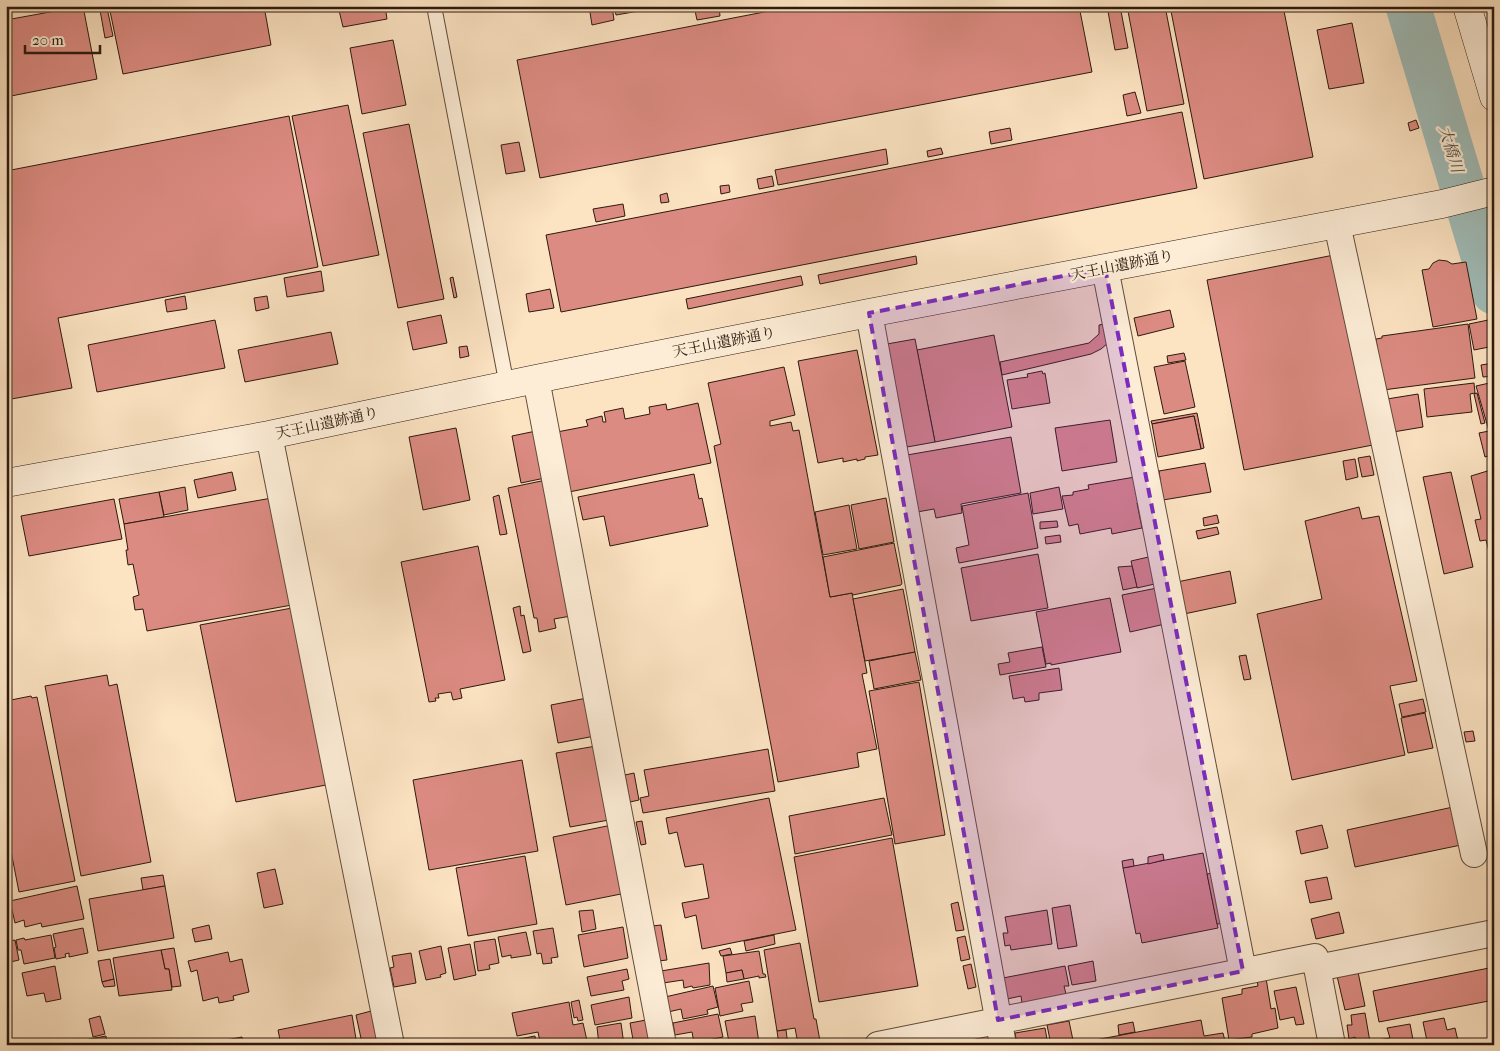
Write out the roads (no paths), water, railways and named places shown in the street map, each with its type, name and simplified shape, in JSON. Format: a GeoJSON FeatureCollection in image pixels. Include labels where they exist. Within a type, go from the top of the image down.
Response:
{"type":"FeatureCollection","features":[{"type":"Feature","properties":{"kind":"street"},"geometry":{"type":"LineString","coordinates":[[1466,6],[1494,97]]}},
{"type":"Feature","properties":{"kind":"street","name":"天王山遺跡通り"},"geometry":{"type":"LineString","coordinates":[[6,483],[269,436],[536,379],[869,313],[1442,204],[1494,191]]}},
{"type":"Feature","properties":{"kind":"street"},"geometry":{"type":"LineString","coordinates":[[1337,224],[1474,854]]}},
{"type":"Feature","properties":{"kind":"street"},"geometry":{"type":"LineString","coordinates":[[1105,268],[1243,971]]}},
{"type":"Feature","properties":{"kind":"street"},"geometry":{"type":"LineString","coordinates":[[869,313],[1000,1032]]}},
{"type":"Feature","properties":{"kind":"street"},"geometry":{"type":"LineString","coordinates":[[536,379],[663,1045]]}},
{"type":"Feature","properties":{"kind":"street"},"geometry":{"type":"LineString","coordinates":[[269,436],[391,1045]]}},
{"type":"Feature","properties":{"kind":"street"},"geometry":{"type":"LineString","coordinates":[[1317,968],[1494,933]]}},
{"type":"Feature","properties":{"kind":"street"},"geometry":{"type":"LineString","coordinates":[[878,1045],[1000,1032],[1243,971],[1315,957],[1332,1045]]}},
{"type":"Feature","properties":{"kind":"lane"},"geometry":{"type":"LineString","coordinates":[[434,6],[507,386]]}},
{"type":"Feature","properties":{"kind":"waterway","name":"大橋川"},"geometry":{"type":"LineString","coordinates":[[1408,6],[1494,292]]}}]}
